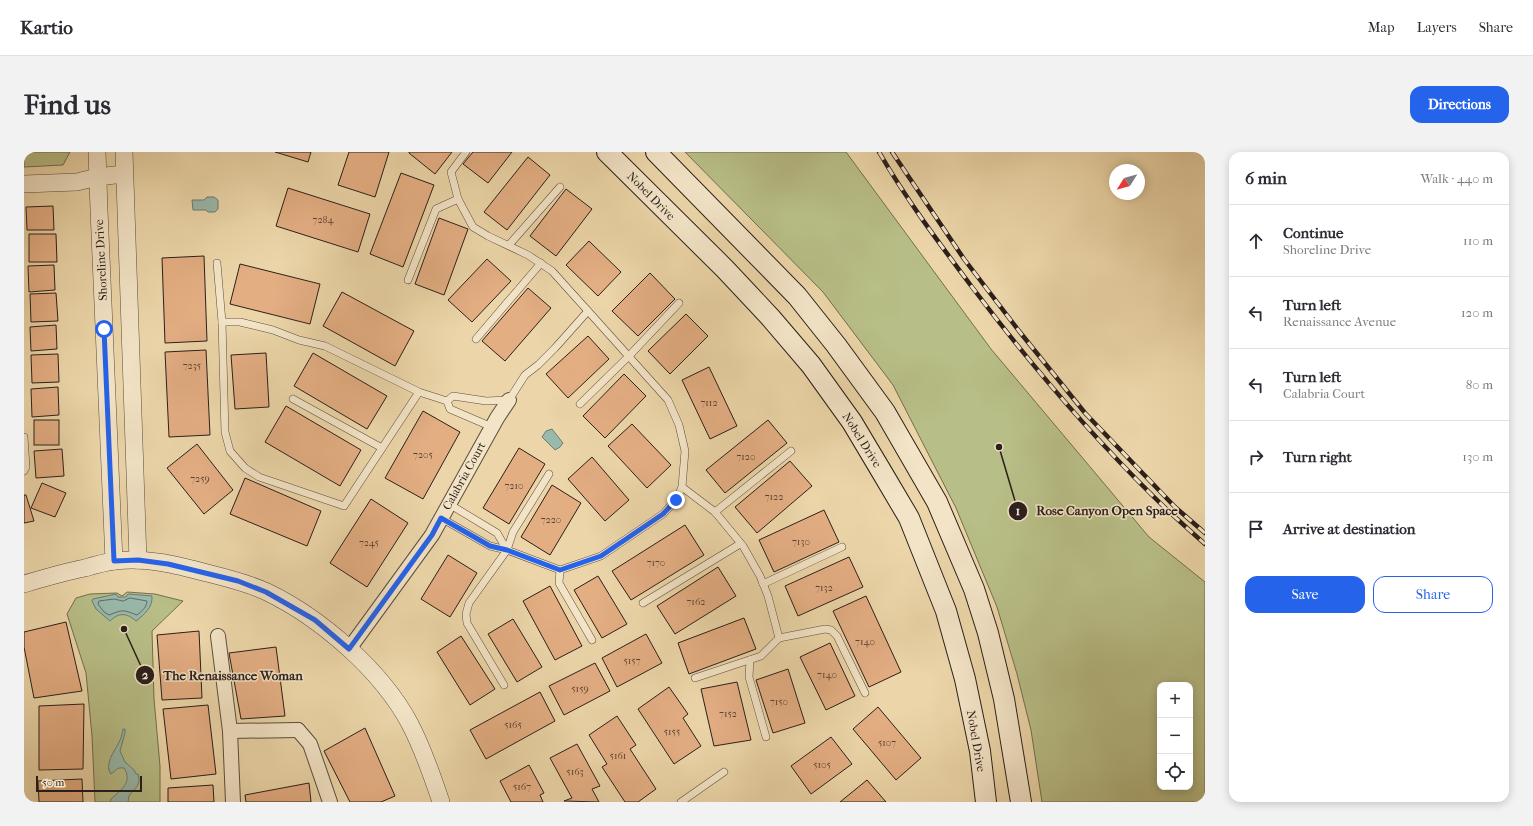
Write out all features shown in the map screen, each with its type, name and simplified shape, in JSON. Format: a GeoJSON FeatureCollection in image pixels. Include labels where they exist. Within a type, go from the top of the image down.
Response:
{"type":"FeatureCollection","features":[{"type":"Feature","properties":{"kind":"main road","name":"Nobel Drive"},"geometry":{"type":"LineString","coordinates":[[608,152],[770,317],[806,359],[852,422],[909,518],[946,612],[965,679],[977,737],[986,802]]}},
{"type":"Feature","properties":{"kind":"main road"},"geometry":{"type":"LineString","coordinates":[[656,152],[797,296],[836,345],[885,412],[937,502],[974,589],[988,633],[1004,699],[1021,802]]}},
{"type":"Feature","properties":{"kind":"street","name":"Shoreline Drive"},"geometry":{"type":"LineString","coordinates":[[97,152],[114,561]]}},
{"type":"Feature","properties":{"kind":"street"},"geometry":{"type":"LineString","coordinates":[[124,152],[138,560]]}},
{"type":"Feature","properties":{"kind":"street"},"geometry":{"type":"LineString","coordinates":[[24,184],[77,182],[97,177],[124,174]]}},
{"type":"Feature","properties":{"kind":"street","name":"Calabria Court"},"geometry":{"type":"LineString","coordinates":[[349,649],[432,535],[492,427],[509,400]]}},
{"type":"Feature","properties":{"kind":"street"},"geometry":{"type":"LineString","coordinates":[[24,584],[54,575],[114,561],[138,560],[188,568],[238,581],[266,592],[315,620],[349,649],[378,679],[410,723],[428,764],[441,802]]}},
{"type":"Feature","properties":{"kind":"street"},"geometry":{"type":"LineString","coordinates":[[218,636],[230,730],[233,802]]}},
{"type":"Feature","properties":{"kind":"street"},"geometry":{"type":"LineString","coordinates":[[230,730],[301,726],[310,744],[330,802]]}},
{"type":"Feature","properties":{"kind":"lane"},"geometry":{"type":"LineString","coordinates":[[441,518],[490,546],[507,550],[560,570],[601,556],[663,514],[676,500],[682,487],[685,451],[679,425],[668,400],[646,374],[628,357],[552,270],[472,226],[458,199],[451,172],[466,152]]}},
{"type":"Feature","properties":{"kind":"lane"},"geometry":{"type":"LineString","coordinates":[[509,245],[560,187]]}},
{"type":"Feature","properties":{"kind":"lane"},"geometry":{"type":"LineString","coordinates":[[408,280],[436,209],[458,199]]}},
{"type":"Feature","properties":{"kind":"lane"},"geometry":{"type":"LineString","coordinates":[[217,263],[222,322],[224,432],[230,451],[246,468],[258,477],[344,506],[419,392]]}},
{"type":"Feature","properties":{"kind":"lane"},"geometry":{"type":"LineString","coordinates":[[476,338],[540,263]]}},
{"type":"Feature","properties":{"kind":"lane"},"geometry":{"type":"LineString","coordinates":[[580,404],[679,304]]}},
{"type":"Feature","properties":{"kind":"lane"},"geometry":{"type":"LineString","coordinates":[[447,401],[453,396],[486,401],[509,400],[525,375],[538,365],[555,348],[588,311]]}},
{"type":"Feature","properties":{"kind":"lane"},"geometry":{"type":"LineString","coordinates":[[222,322],[240,322],[273,330],[299,340],[325,346],[419,392],[447,401]]}},
{"type":"Feature","properties":{"kind":"lane"},"geometry":{"type":"LineString","coordinates":[[292,399],[382,448]]}},
{"type":"Feature","properties":{"kind":"lane"},"geometry":{"type":"LineString","coordinates":[[447,401],[450,409],[492,427]]}},
{"type":"Feature","properties":{"kind":"lane"},"geometry":{"type":"LineString","coordinates":[[24,437],[26,466],[24,471]]}},
{"type":"Feature","properties":{"kind":"lane"},"geometry":{"type":"LineString","coordinates":[[715,512],[791,451]]}},
{"type":"Feature","properties":{"kind":"lane"},"geometry":{"type":"LineString","coordinates":[[504,686],[468,623],[466,614],[469,603],[507,550],[513,532],[549,474]]}},
{"type":"Feature","properties":{"kind":"lane"},"geometry":{"type":"LineString","coordinates":[[682,487],[715,512],[740,544],[763,584],[768,596],[779,638]]}},
{"type":"Feature","properties":{"kind":"lane"},"geometry":{"type":"LineString","coordinates":[[449,504],[497,533],[507,550]]}},
{"type":"Feature","properties":{"kind":"lane"},"geometry":{"type":"LineString","coordinates":[[643,603],[740,544]]}},
{"type":"Feature","properties":{"kind":"lane"},"geometry":{"type":"LineString","coordinates":[[763,584],[842,547]]}},
{"type":"Feature","properties":{"kind":"lane"},"geometry":{"type":"LineString","coordinates":[[560,570],[559,583],[592,640]]}},
{"type":"Feature","properties":{"kind":"lane"},"geometry":{"type":"LineString","coordinates":[[695,678],[761,656],[779,638],[825,629],[831,630],[837,636],[865,694]]}},
{"type":"Feature","properties":{"kind":"lane"},"geometry":{"type":"LineString","coordinates":[[750,660],[749,677],[766,737]]}},
{"type":"Feature","properties":{"kind":"lane"},"geometry":{"type":"LineString","coordinates":[[681,802],[724,772]]}},
{"type":"Feature","properties":{"kind":"green space"},"geometry":{"type":"Polygon","coordinates":[[[24,152],[70,152],[63,165],[24,167],[24,152]]]}},
{"type":"Feature","properties":{"kind":"green space"},"geometry":{"type":"Polygon","coordinates":[[[685,152],[846,152],[991,349],[1149,537],[1205,582],[1205,802],[1042,802],[1031,730],[1017,674],[997,607],[956,508],[893,385],[823,292],[685,152]]]}},
{"type":"Feature","properties":{"kind":"green space"},"geometry":{"type":"Polygon","coordinates":[[[127,592],[155,594],[183,601],[152,631],[154,699],[160,766],[160,802],[95,802],[92,736],[86,673],[67,614],[76,598],[90,594],[117,593],[122,596],[127,592]]]}},
{"type":"Feature","properties":{"kind":"water"},"geometry":{"type":"Polygon","coordinates":[[[207,197],[214,197],[218,200],[218,209],[215,212],[193,210],[192,200],[204,200],[207,197]]]}},
{"type":"Feature","properties":{"kind":"water"},"geometry":{"type":"Polygon","coordinates":[[[552,429],[563,443],[555,450],[542,437],[546,431],[552,429]]]}},
{"type":"Feature","properties":{"kind":"water"},"geometry":{"type":"Polygon","coordinates":[[[116,594],[118,597],[126,597],[128,594],[152,596],[152,600],[147,610],[136,621],[129,616],[120,615],[110,621],[96,609],[92,601],[93,599],[116,594]]]}},
{"type":"Feature","properties":{"kind":"water"},"geometry":{"type":"Polygon","coordinates":[[[123,729],[125,729],[125,733],[120,751],[125,762],[134,770],[136,774],[138,774],[139,781],[129,796],[128,802],[110,802],[111,799],[125,785],[127,777],[124,768],[118,769],[111,774],[109,770],[110,761],[121,738],[123,729]]]}},
{"type":"Feature","properties":{"kind":"building"},"geometry":{"type":"Polygon","coordinates":[[[275,152],[311,152],[308,162],[275,152]]]}},
{"type":"Feature","properties":{"kind":"building"},"geometry":{"type":"Polygon","coordinates":[[[349,152],[389,152],[375,197],[338,185],[349,152]]]}},
{"type":"Feature","properties":{"kind":"building"},"geometry":{"type":"Polygon","coordinates":[[[409,152],[452,152],[435,174],[409,152]]]}},
{"type":"Feature","properties":{"kind":"building"},"geometry":{"type":"Polygon","coordinates":[[[473,152],[512,152],[488,183],[463,164],[473,152]]]}},
{"type":"Feature","properties":{"kind":"building"},"geometry":{"type":"Polygon","coordinates":[[[528,157],[550,175],[507,230],[484,212],[528,157]]]}},
{"type":"Feature","properties":{"kind":"building"},"geometry":{"type":"Polygon","coordinates":[[[401,173],[434,185],[403,267],[370,254],[401,173]]]}},
{"type":"Feature","properties":{"kind":"building"},"geometry":{"type":"Polygon","coordinates":[[[288,188],[370,214],[358,252],[276,226],[288,188]]]}},
{"type":"Feature","properties":{"kind":"building"},"geometry":{"type":"Polygon","coordinates":[[[566,189],[592,209],[556,256],[530,236],[566,189]]]}},
{"type":"Feature","properties":{"kind":"building"},"geometry":{"type":"Polygon","coordinates":[[[53,206],[54,230],[27,230],[26,207],[53,206]]]}},
{"type":"Feature","properties":{"kind":"building"},"geometry":{"type":"Polygon","coordinates":[[[439,218],[468,229],[444,295],[415,284],[439,218]]]}},
{"type":"Feature","properties":{"kind":"building"},"geometry":{"type":"Polygon","coordinates":[[[29,234],[56,234],[57,262],[29,262],[29,234]]]}},
{"type":"Feature","properties":{"kind":"building"},"geometry":{"type":"Polygon","coordinates":[[[589,241],[621,272],[598,296],[566,265],[589,241]]]}},
{"type":"Feature","properties":{"kind":"building"},"geometry":{"type":"Polygon","coordinates":[[[204,256],[207,341],[165,343],[162,258],[204,256]]]}},
{"type":"Feature","properties":{"kind":"building"},"geometry":{"type":"Polygon","coordinates":[[[487,259],[511,281],[472,322],[448,300],[487,259]]]}},
{"type":"Feature","properties":{"kind":"building"},"geometry":{"type":"Polygon","coordinates":[[[240,264],[320,284],[310,324],[230,304],[240,264]]]}},
{"type":"Feature","properties":{"kind":"building"},"geometry":{"type":"Polygon","coordinates":[[[54,265],[55,290],[29,292],[28,266],[54,265]]]}},
{"type":"Feature","properties":{"kind":"building"},"geometry":{"type":"Polygon","coordinates":[[[650,273],[675,299],[638,336],[612,311],[650,273]]]}},
{"type":"Feature","properties":{"kind":"building"},"geometry":{"type":"Polygon","coordinates":[[[528,288],[551,308],[505,361],[482,341],[528,288]]]}},
{"type":"Feature","properties":{"kind":"building"},"geometry":{"type":"Polygon","coordinates":[[[342,292],[414,331],[395,366],[323,326],[342,292]]]}},
{"type":"Feature","properties":{"kind":"building"},"geometry":{"type":"Polygon","coordinates":[[[56,293],[58,321],[31,322],[30,294],[56,293]]]}},
{"type":"Feature","properties":{"kind":"building"},"geometry":{"type":"Polygon","coordinates":[[[686,314],[708,336],[670,374],[648,351],[686,314]]]}},
{"type":"Feature","properties":{"kind":"building"},"geometry":{"type":"Polygon","coordinates":[[[56,325],[57,349],[31,351],[30,327],[56,325]]]}},
{"type":"Feature","properties":{"kind":"building"},"geometry":{"type":"Polygon","coordinates":[[[588,336],[609,359],[568,398],[546,374],[588,336]]]}},
{"type":"Feature","properties":{"kind":"building"},"geometry":{"type":"Polygon","coordinates":[[[206,350],[210,435],[169,437],[165,352],[206,350]]]}},
{"type":"Feature","properties":{"kind":"building"},"geometry":{"type":"Polygon","coordinates":[[[266,353],[269,407],[235,409],[231,355],[266,353]]]}},
{"type":"Feature","properties":{"kind":"building"},"geometry":{"type":"Polygon","coordinates":[[[313,353],[387,396],[367,429],[294,386],[313,353]]]}},
{"type":"Feature","properties":{"kind":"building"},"geometry":{"type":"Polygon","coordinates":[[[58,354],[59,382],[32,383],[31,355],[58,354]]]}},
{"type":"Feature","properties":{"kind":"building"},"geometry":{"type":"Polygon","coordinates":[[[709,367],[737,426],[710,439],[682,380],[709,367]]]}},
{"type":"Feature","properties":{"kind":"building"},"geometry":{"type":"Polygon","coordinates":[[[624,374],[646,396],[605,438],[583,416],[624,374]]]}},
{"type":"Feature","properties":{"kind":"building"},"geometry":{"type":"Polygon","coordinates":[[[58,387],[59,415],[32,417],[31,389],[58,387]]]}},
{"type":"Feature","properties":{"kind":"building"},"geometry":{"type":"Polygon","coordinates":[[[286,406],[361,450],[340,486],[265,442],[286,406]]]}},
{"type":"Feature","properties":{"kind":"building"},"geometry":{"type":"Polygon","coordinates":[[[423,411],[460,432],[423,499],[385,478],[423,411]]]}},
{"type":"Feature","properties":{"kind":"building"},"geometry":{"type":"Polygon","coordinates":[[[34,420],[59,420],[59,445],[34,445],[34,420]]]}},
{"type":"Feature","properties":{"kind":"building"},"geometry":{"type":"Polygon","coordinates":[[[768,420],[787,443],[725,493],[706,470],[768,420]]]}},
{"type":"Feature","properties":{"kind":"building"},"geometry":{"type":"Polygon","coordinates":[[[632,424],[671,465],[647,488],[608,446],[632,424]]]}},
{"type":"Feature","properties":{"kind":"building"},"geometry":{"type":"Polygon","coordinates":[[[197,444],[233,490],[204,514],[167,468],[197,444]]]}},
{"type":"Feature","properties":{"kind":"building"},"geometry":{"type":"Polygon","coordinates":[[[519,448],[545,464],[509,524],[483,508],[519,448]]]}},
{"type":"Feature","properties":{"kind":"building"},"geometry":{"type":"Polygon","coordinates":[[[62,449],[64,476],[36,478],[34,451],[62,449]]]}},
{"type":"Feature","properties":{"kind":"building"},"geometry":{"type":"Polygon","coordinates":[[[592,457],[629,500],[605,521],[568,479],[592,457]]]}},
{"type":"Feature","properties":{"kind":"building"},"geometry":{"type":"Polygon","coordinates":[[[790,461],[812,486],[757,533],[735,507],[790,461]]]}},
{"type":"Feature","properties":{"kind":"building"},"geometry":{"type":"Polygon","coordinates":[[[245,478],[321,511],[307,546],[230,514],[245,478]]]}},
{"type":"Feature","properties":{"kind":"building"},"geometry":{"type":"Polygon","coordinates":[[[42,483],[66,493],[55,517],[31,508],[42,483]]]}},
{"type":"Feature","properties":{"kind":"building"},"geometry":{"type":"Polygon","coordinates":[[[552,485],[581,503],[550,555],[521,537],[552,485]]]}},
{"type":"Feature","properties":{"kind":"building"},"geometry":{"type":"Polygon","coordinates":[[[24,495],[26,495],[34,521],[24,523],[24,495]]]}},
{"type":"Feature","properties":{"kind":"building"},"geometry":{"type":"Polygon","coordinates":[[[371,499],[408,523],[367,587],[330,563],[371,499]]]}},
{"type":"Feature","properties":{"kind":"building"},"geometry":{"type":"Polygon","coordinates":[[[824,510],[839,542],[774,572],[759,540],[824,510]]]}},
{"type":"Feature","properties":{"kind":"building"},"geometry":{"type":"Polygon","coordinates":[[[685,525],[704,555],[631,600],[612,571],[685,525]]]}},
{"type":"Feature","properties":{"kind":"building"},"geometry":{"type":"Polygon","coordinates":[[[448,555],[477,573],[450,617],[421,599],[448,555]]]}},
{"type":"Feature","properties":{"kind":"building"},"geometry":{"type":"Polygon","coordinates":[[[849,557],[863,587],[798,616],[785,586],[849,557]]]}},
{"type":"Feature","properties":{"kind":"building"},"geometry":{"type":"Polygon","coordinates":[[[718,567],[736,596],[675,634],[657,606],[718,567]]]}},
{"type":"Feature","properties":{"kind":"building"},"geometry":{"type":"Polygon","coordinates":[[[598,576],[627,624],[602,638],[574,590],[598,576]]]}},
{"type":"Feature","properties":{"kind":"building"},"geometry":{"type":"Polygon","coordinates":[[[550,586],[582,646],[555,660],[523,601],[550,586]]]}},
{"type":"Feature","properties":{"kind":"building"},"geometry":{"type":"Polygon","coordinates":[[[866,596],[901,672],[869,687],[833,611],[866,596]]]}},
{"type":"Feature","properties":{"kind":"building"},"geometry":{"type":"Polygon","coordinates":[[[744,618],[756,649],[689,674],[678,643],[744,618]]]}},
{"type":"Feature","properties":{"kind":"building"},"geometry":{"type":"Polygon","coordinates":[[[513,619],[542,667],[517,682],[488,634],[513,619]]]}},
{"type":"Feature","properties":{"kind":"building"},"geometry":{"type":"Polygon","coordinates":[[[66,622],[82,691],[34,698],[24,647],[24,632],[66,622]]]}},
{"type":"Feature","properties":{"kind":"building"},"geometry":{"type":"Polygon","coordinates":[[[199,631],[202,698],[162,700],[157,635],[199,631]]]}},
{"type":"Feature","properties":{"kind":"building"},"geometry":{"type":"Polygon","coordinates":[[[646,634],[662,663],[617,687],[602,658],[646,634]]]}},
{"type":"Feature","properties":{"kind":"building"},"geometry":{"type":"Polygon","coordinates":[[[461,636],[495,689],[470,705],[437,652],[461,636]]]}},
{"type":"Feature","properties":{"kind":"building"},"geometry":{"type":"Polygon","coordinates":[[[830,643],[855,696],[826,710],[800,657],[830,643]]]}},
{"type":"Feature","properties":{"kind":"building"},"geometry":{"type":"Polygon","coordinates":[[[276,647],[285,716],[241,719],[229,653],[276,647]]]}},
{"type":"Feature","properties":{"kind":"building"},"geometry":{"type":"Polygon","coordinates":[[[595,663],[610,691],[564,715],[549,686],[595,663]]]}},
{"type":"Feature","properties":{"kind":"building"},"geometry":{"type":"Polygon","coordinates":[[[788,669],[805,723],[773,733],[756,680],[788,669]]]}},
{"type":"Feature","properties":{"kind":"building"},"geometry":{"type":"Polygon","coordinates":[[[737,682],[751,740],[714,746],[701,689],[737,682]]]}},
{"type":"Feature","properties":{"kind":"building"},"geometry":{"type":"Polygon","coordinates":[[[669,687],[688,714],[683,718],[701,746],[674,764],[638,709],[669,687]]]}},
{"type":"Feature","properties":{"kind":"building"},"geometry":{"type":"Polygon","coordinates":[[[540,692],[555,721],[486,759],[470,730],[540,692]]]}},
{"type":"Feature","properties":{"kind":"building"},"geometry":{"type":"Polygon","coordinates":[[[84,704],[83,769],[39,770],[39,706],[84,704]]]}},
{"type":"Feature","properties":{"kind":"building"},"geometry":{"type":"Polygon","coordinates":[[[208,705],[216,774],[171,779],[163,709],[208,705]]]}},
{"type":"Feature","properties":{"kind":"building"},"geometry":{"type":"Polygon","coordinates":[[[878,707],[921,758],[896,780],[853,729],[878,707]]]}},
{"type":"Feature","properties":{"kind":"building"},"geometry":{"type":"Polygon","coordinates":[[[617,716],[636,745],[630,749],[656,789],[638,802],[625,802],[602,767],[607,764],[589,735],[617,716]]]}},
{"type":"Feature","properties":{"kind":"building"},"geometry":{"type":"Polygon","coordinates":[[[365,728],[395,796],[381,802],[350,802],[324,751],[365,728]]]}},
{"type":"Feature","properties":{"kind":"building"},"geometry":{"type":"Polygon","coordinates":[[[831,737],[852,764],[811,794],[791,766],[831,737]]]}},
{"type":"Feature","properties":{"kind":"building"},"geometry":{"type":"Polygon","coordinates":[[[577,744],[600,786],[592,789],[599,802],[564,801],[572,798],[550,758],[577,744]]]}},
{"type":"Feature","properties":{"kind":"building"},"geometry":{"type":"Polygon","coordinates":[[[529,765],[544,793],[540,795],[543,802],[511,802],[500,781],[529,765]]]}},
{"type":"Feature","properties":{"kind":"building"},"geometry":{"type":"Polygon","coordinates":[[[82,779],[83,802],[39,802],[38,781],[82,779]]]}},
{"type":"Feature","properties":{"kind":"building"},"geometry":{"type":"Polygon","coordinates":[[[867,780],[886,802],[840,802],[867,780]]]}},
{"type":"Feature","properties":{"kind":"building"},"geometry":{"type":"Polygon","coordinates":[[[309,783],[311,802],[246,802],[245,795],[309,783]]]}},
{"type":"Feature","properties":{"kind":"building"},"geometry":{"type":"Polygon","coordinates":[[[213,785],[214,802],[168,802],[168,788],[213,785]]]}},
{"type":"Feature","properties":{"kind":"railway"},"geometry":{"type":"LineString","coordinates":[[879,152],[900,187],[935,237],[972,287],[1036,368],[1105,447],[1129,472],[1166,509],[1205,544]]}},
{"type":"Feature","properties":{"kind":"railway"},"geometry":{"type":"LineString","coordinates":[[892,152],[964,259],[1019,331],[1085,413],[1175,507],[1205,533]]}},
{"type":"Feature","properties":{"kind":"place","name":"Rose Canyon Open Space"},"geometry":{"type":"Point","coordinates":[999,447]}},
{"type":"Feature","properties":{"kind":"place","name":"The Renaissance Woman"},"geometry":{"type":"Point","coordinates":[124,629]}},
{"type":"Feature","properties":{"kind":"route"},"geometry":{"type":"LineString","coordinates":[[104,329],[114,561],[138,560],[168,564],[238,581],[266,592],[315,620],[349,649],[432,535],[441,518],[456,528],[490,546],[507,550],[560,570],[601,556],[663,514],[676,500]]}}]}
